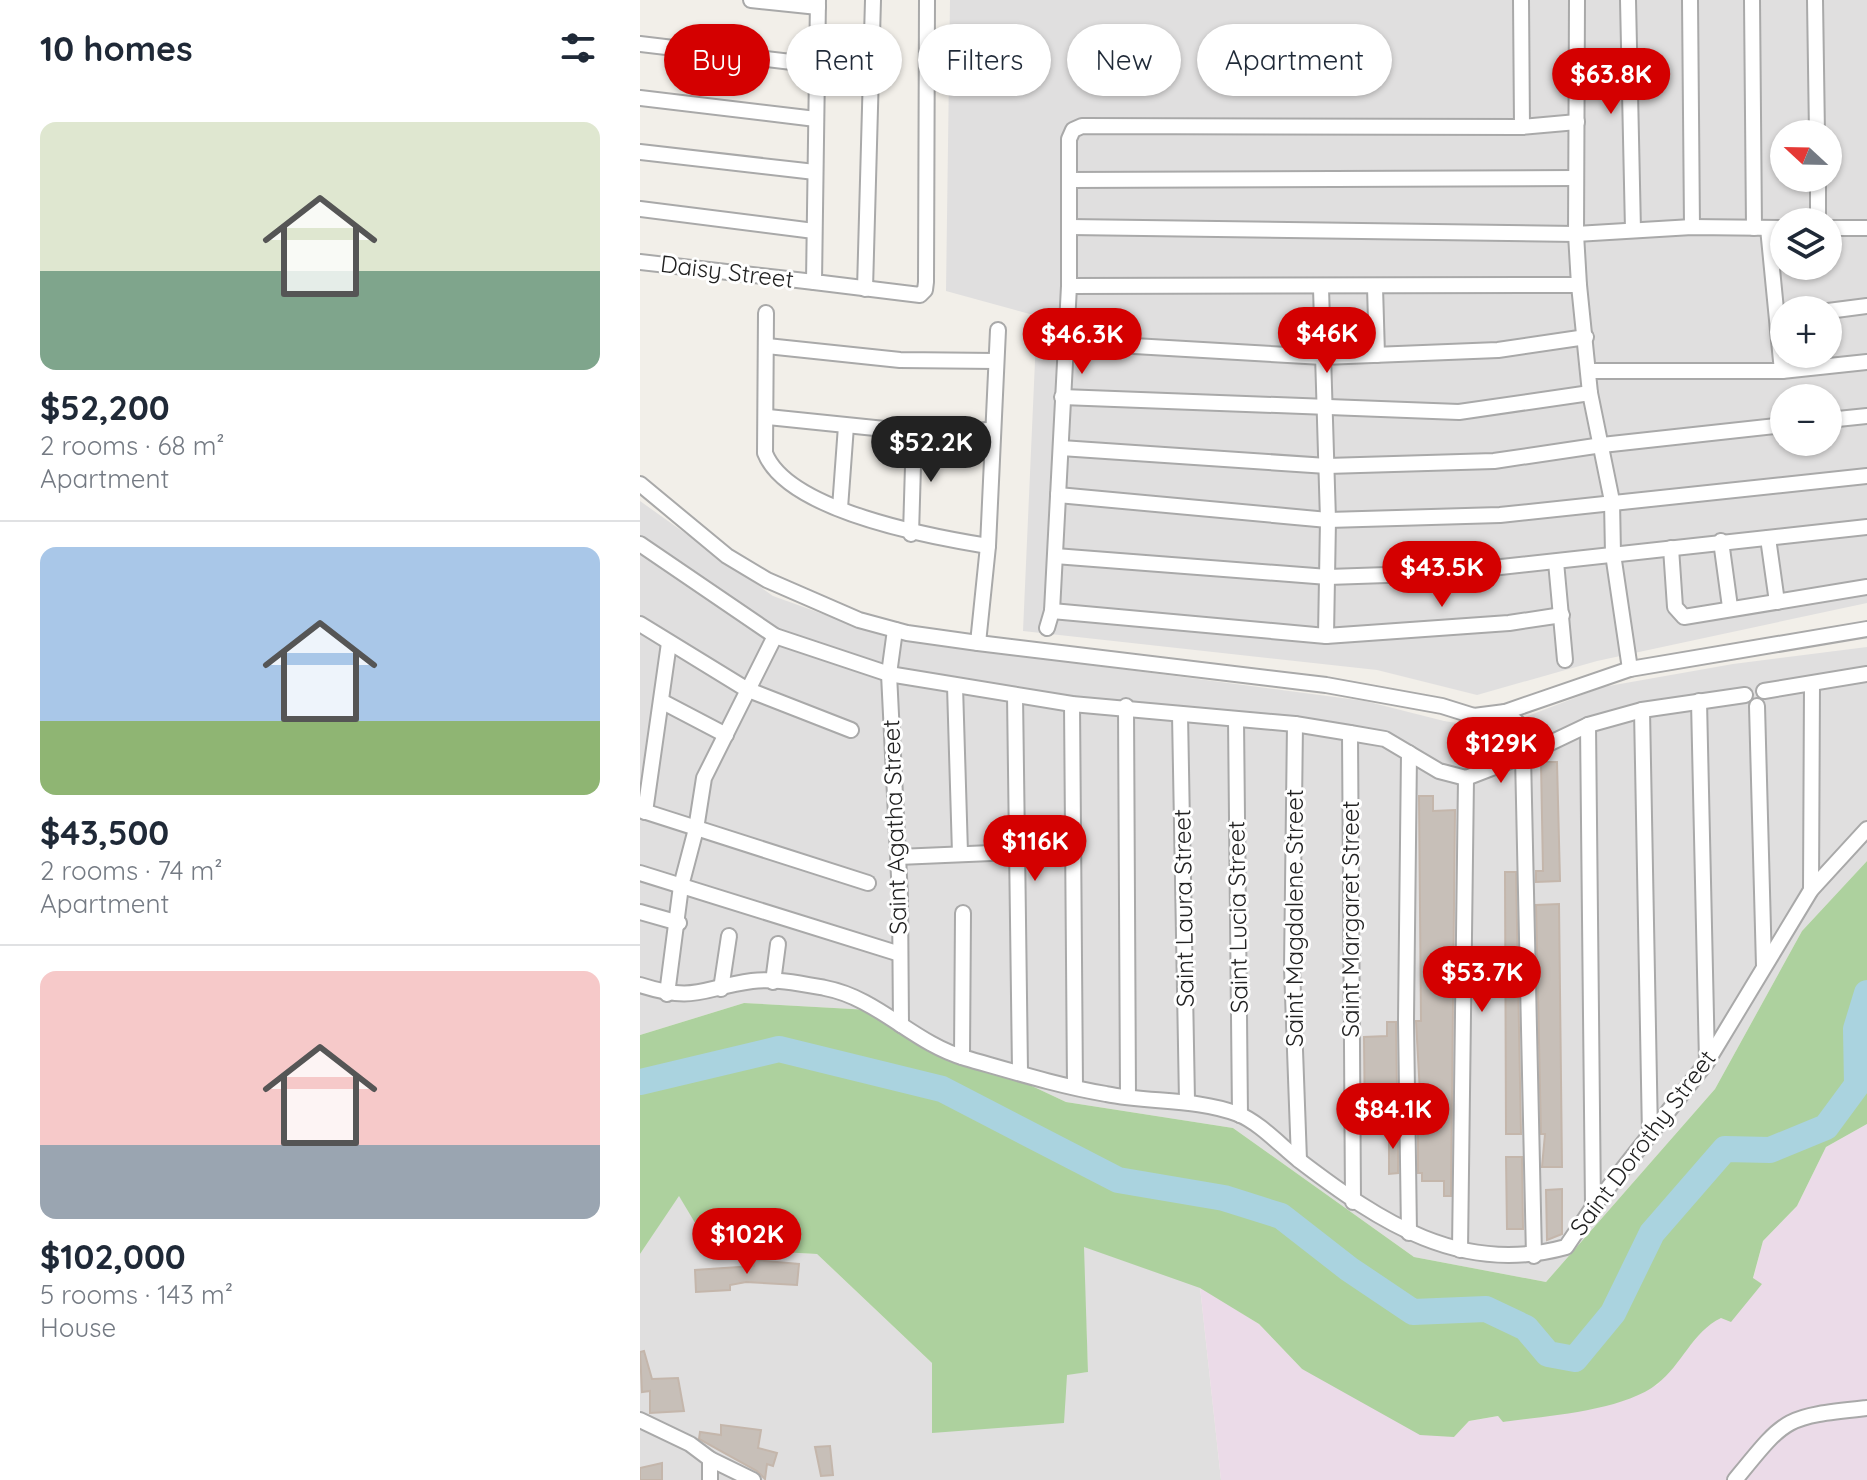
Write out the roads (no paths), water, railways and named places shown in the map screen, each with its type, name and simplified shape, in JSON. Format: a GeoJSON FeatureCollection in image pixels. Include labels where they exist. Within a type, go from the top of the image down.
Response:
{"type":"FeatureCollection","features":[{"type":"Feature","properties":{"kind":"street"},"geometry":{"type":"LineString","coordinates":[[751,0],[818,4],[818,24]]}},
{"type":"Feature","properties":{"kind":"street"},"geometry":{"type":"LineString","coordinates":[[865,289],[873,0]]}},
{"type":"Feature","properties":{"kind":"street","name":"Daisy Street"},"geometry":{"type":"LineString","coordinates":[[640,262],[920,295],[925,290],[927,0]]}},
{"type":"Feature","properties":{"kind":"street"},"geometry":{"type":"LineString","coordinates":[[1521,0],[1522,127]]}},
{"type":"Feature","properties":{"kind":"street"},"geometry":{"type":"LineString","coordinates":[[1577,0],[1576,234],[1579,285],[1590,393],[1612,501],[1613,554],[1630,669]]}},
{"type":"Feature","properties":{"kind":"street"},"geometry":{"type":"LineString","coordinates":[[1628,0],[1633,230]]}},
{"type":"Feature","properties":{"kind":"street"},"geometry":{"type":"LineString","coordinates":[[1690,0],[1692,227]]}},
{"type":"Feature","properties":{"kind":"street"},"geometry":{"type":"LineString","coordinates":[[1752,0],[1761,228],[1776,296]]}},
{"type":"Feature","properties":{"kind":"street"},"geometry":{"type":"LineString","coordinates":[[1815,0],[1817,120]]}},
{"type":"Feature","properties":{"kind":"street"},"geometry":{"type":"LineString","coordinates":[[640,44],[786,61]]}},
{"type":"Feature","properties":{"kind":"street"},"geometry":{"type":"LineString","coordinates":[[814,282],[816,96]]}},
{"type":"Feature","properties":{"kind":"street"},"geometry":{"type":"LineString","coordinates":[[640,98],[816,119]]}},
{"type":"Feature","properties":{"kind":"street"},"geometry":{"type":"LineString","coordinates":[[1047,628],[1052,611],[1069,286],[1070,134],[1082,126],[1522,127],[1577,122]]}},
{"type":"Feature","properties":{"kind":"street"},"geometry":{"type":"LineString","coordinates":[[640,152],[815,172]]}},
{"type":"Feature","properties":{"kind":"street"},"geometry":{"type":"LineString","coordinates":[[1069,180],[1576,178]]}},
{"type":"Feature","properties":{"kind":"street"},"geometry":{"type":"LineString","coordinates":[[640,209],[814,231]]}},
{"type":"Feature","properties":{"kind":"street"},"geometry":{"type":"LineString","coordinates":[[1070,227],[1576,234],[1692,227],[1770,228]]}},
{"type":"Feature","properties":{"kind":"street"},"geometry":{"type":"LineString","coordinates":[[1842,228],[1867,228]]}},
{"type":"Feature","properties":{"kind":"street"},"geometry":{"type":"LineString","coordinates":[[1069,286],[1321,288],[1579,285]]}},
{"type":"Feature","properties":{"kind":"street"},"geometry":{"type":"LineString","coordinates":[[1375,287],[1377,355]]}},
{"type":"Feature","properties":{"kind":"street"},"geometry":{"type":"LineString","coordinates":[[1321,288],[1328,520],[1326,636]]}},
{"type":"Feature","properties":{"kind":"street"},"geometry":{"type":"LineString","coordinates":[[1842,309],[1867,306]]}},
{"type":"Feature","properties":{"kind":"street"},"geometry":{"type":"LineString","coordinates":[[766,313],[768,417],[765,453],[770,466],[787,482],[840,508],[911,534],[988,546]]}},
{"type":"Feature","properties":{"kind":"street"},"geometry":{"type":"LineString","coordinates":[[978,643],[988,546],[998,330]]}},
{"type":"Feature","properties":{"kind":"street"},"geometry":{"type":"LineString","coordinates":[[1065,342],[1323,357],[1498,350],[1586,337]]}},
{"type":"Feature","properties":{"kind":"street"},"geometry":{"type":"LineString","coordinates":[[767,346],[900,360],[996,361]]}},
{"type":"Feature","properties":{"kind":"street"},"geometry":{"type":"LineString","coordinates":[[1588,371],[1782,371],[1867,362]]}},
{"type":"Feature","properties":{"kind":"street"},"geometry":{"type":"LineString","coordinates":[[1062,397],[1459,412],[1590,393]]}},
{"type":"Feature","properties":{"kind":"street"},"geometry":{"type":"LineString","coordinates":[[1842,419],[1867,416]]}},
{"type":"Feature","properties":{"kind":"street"},"geometry":{"type":"LineString","coordinates":[[768,417],[914,432],[991,430]]}},
{"type":"Feature","properties":{"kind":"street"},"geometry":{"type":"LineString","coordinates":[[840,508],[846,426]]}},
{"type":"Feature","properties":{"kind":"street"},"geometry":{"type":"LineString","coordinates":[[1061,448],[1327,466],[1494,461],[1602,445],[1770,427]]}},
{"type":"Feature","properties":{"kind":"street"},"geometry":{"type":"LineString","coordinates":[[911,534],[914,432]]}},
{"type":"Feature","properties":{"kind":"street"},"geometry":{"type":"LineString","coordinates":[[1058,495],[1328,520],[1500,515],[1867,476]]}},
{"type":"Feature","properties":{"kind":"street"},"geometry":{"type":"LineString","coordinates":[[640,484],[727,556],[767,580],[859,620],[895,630],[978,643],[1326,685],[1442,706],[1474,716],[1505,712],[1630,669],[1867,629]]}},
{"type":"Feature","properties":{"kind":"street"},"geometry":{"type":"LineString","coordinates":[[1055,556],[1328,577],[1446,573],[1867,527]]}},
{"type":"Feature","properties":{"kind":"street"},"geometry":{"type":"LineString","coordinates":[[1768,538],[1777,602]]}},
{"type":"Feature","properties":{"kind":"street"},"geometry":{"type":"LineString","coordinates":[[1721,541],[1730,607]]}},
{"type":"Feature","properties":{"kind":"street"},"geometry":{"type":"LineString","coordinates":[[640,544],[775,636],[889,674],[1072,704],[1126,706],[1295,724],[1385,739],[1439,771],[1466,778],[1523,756],[1588,725],[1642,710],[1745,695],[1753,685],[1764,691],[1867,674]]}},
{"type":"Feature","properties":{"kind":"street"},"geometry":{"type":"LineString","coordinates":[[1671,548],[1675,607],[1680,615],[1688,617],[1730,607],[1867,587]]}},
{"type":"Feature","properties":{"kind":"street"},"geometry":{"type":"LineString","coordinates":[[1556,562],[1565,660]]}},
{"type":"Feature","properties":{"kind":"street"},"geometry":{"type":"LineString","coordinates":[[1052,611],[1326,636],[1509,623],[1562,615]]}},
{"type":"Feature","properties":{"kind":"street"},"geometry":{"type":"LineString","coordinates":[[640,624],[746,689],[851,730]]}},
{"type":"Feature","properties":{"kind":"street","name":"Saint Agatha Street"},"geometry":{"type":"LineString","coordinates":[[895,630],[889,674],[898,857],[901,1025]]}},
{"type":"Feature","properties":{"kind":"street"},"geometry":{"type":"LineString","coordinates":[[640,985],[667,994],[679,923],[681,886],[696,829],[704,778],[775,636]]}},
{"type":"Feature","properties":{"kind":"street"},"geometry":{"type":"LineString","coordinates":[[669,643],[663,702],[643,811],[868,883]]}},
{"type":"Feature","properties":{"kind":"street"},"geometry":{"type":"LineString","coordinates":[[1811,890],[1812,684]]}},
{"type":"Feature","properties":{"kind":"street"},"geometry":{"type":"LineString","coordinates":[[955,686],[960,853]]}},
{"type":"Feature","properties":{"kind":"street"},"geometry":{"type":"LineString","coordinates":[[1764,691],[1765,697],[1757,706],[1764,967]]}},
{"type":"Feature","properties":{"kind":"street"},"geometry":{"type":"LineString","coordinates":[[1015,695],[1020,1071]]}},
{"type":"Feature","properties":{"kind":"street"},"geometry":{"type":"LineString","coordinates":[[1745,695],[1746,701],[1757,706]]}},
{"type":"Feature","properties":{"kind":"street"},"geometry":{"type":"LineString","coordinates":[[1699,701],[1707,1062]]}},
{"type":"Feature","properties":{"kind":"street"},"geometry":{"type":"LineString","coordinates":[[663,702],[726,735]]}},
{"type":"Feature","properties":{"kind":"street"},"geometry":{"type":"LineString","coordinates":[[1072,704],[1075,1087]]}},
{"type":"Feature","properties":{"kind":"street"},"geometry":{"type":"LineString","coordinates":[[1126,706],[1128,1097]]}},
{"type":"Feature","properties":{"kind":"street"},"geometry":{"type":"LineString","coordinates":[[1642,710],[1650,1135]]}},
{"type":"Feature","properties":{"kind":"street"},"geometry":{"type":"LineString","coordinates":[[1505,712],[1519,724],[1523,756],[1534,1256]]}},
{"type":"Feature","properties":{"kind":"street","name":"Saint Laura Street"},"geometry":{"type":"LineString","coordinates":[[1180,714],[1187,1101]]}},
{"type":"Feature","properties":{"kind":"street","name":"Saint Lucia Street"},"geometry":{"type":"LineString","coordinates":[[1236,719],[1240,1115]]}},
{"type":"Feature","properties":{"kind":"street","name":"Saint Magdalene Street"},"geometry":{"type":"LineString","coordinates":[[1295,724],[1292,968],[1299,1160]]}},
{"type":"Feature","properties":{"kind":"street"},"geometry":{"type":"LineString","coordinates":[[1588,725],[1593,1207]]}},
{"type":"Feature","properties":{"kind":"street","name":"Saint Margaret Street"},"geometry":{"type":"LineString","coordinates":[[1350,733],[1353,1202]]}},
{"type":"Feature","properties":{"kind":"street"},"geometry":{"type":"LineString","coordinates":[[1409,753],[1406,1020],[1409,1233]]}},
{"type":"Feature","properties":{"kind":"street"},"geometry":{"type":"LineString","coordinates":[[1460,1250],[1466,778]]}},
{"type":"Feature","properties":{"kind":"street","name":"Saint Dorothy Street"},"geometry":{"type":"LineString","coordinates":[[667,994],[693,996],[753,981],[828,989],[883,1011],[921,1040],[962,1057],[1075,1087],[1128,1097],[1187,1101],[1240,1115],[1353,1202],[1409,1233],[1460,1250],[1534,1256],[1566,1247],[1593,1207],[1707,1062],[1811,890],[1867,829]]}},
{"type":"Feature","properties":{"kind":"street"},"geometry":{"type":"LineString","coordinates":[[898,857],[1015,852]]}},
{"type":"Feature","properties":{"kind":"street"},"geometry":{"type":"LineString","coordinates":[[640,873],[900,954]]}},
{"type":"Feature","properties":{"kind":"street"},"geometry":{"type":"LineString","coordinates":[[640,912],[679,923]]}},
{"type":"Feature","properties":{"kind":"street"},"geometry":{"type":"LineString","coordinates":[[962,1057],[963,913]]}},
{"type":"Feature","properties":{"kind":"street"},"geometry":{"type":"LineString","coordinates":[[721,989],[729,936]]}},
{"type":"Feature","properties":{"kind":"street"},"geometry":{"type":"LineString","coordinates":[[773,982],[778,944]]}},
{"type":"Feature","properties":{"kind":"street"},"geometry":{"type":"LineString","coordinates":[[1735,1480],[1782,1425],[1813,1414],[1867,1408]]}},
{"type":"Feature","properties":{"kind":"street"},"geometry":{"type":"LineString","coordinates":[[640,1420],[753,1480]]}},
{"type":"Feature","properties":{"kind":"street"},"geometry":{"type":"LineString","coordinates":[[710,1459],[710,1480]]}},
{"type":"Feature","properties":{"kind":"waterway"},"geometry":{"type":"LineString","coordinates":[[640,1082],[779,1049],[942,1089],[1118,1180],[1224,1198],[1281,1216],[1349,1269],[1413,1312],[1486,1309],[1526,1328],[1548,1354],[1575,1359],[1613,1313],[1652,1233],[1725,1149],[1770,1150],[1826,1127],[1857,1085],[1856,1029],[1867,993]]}}]}
